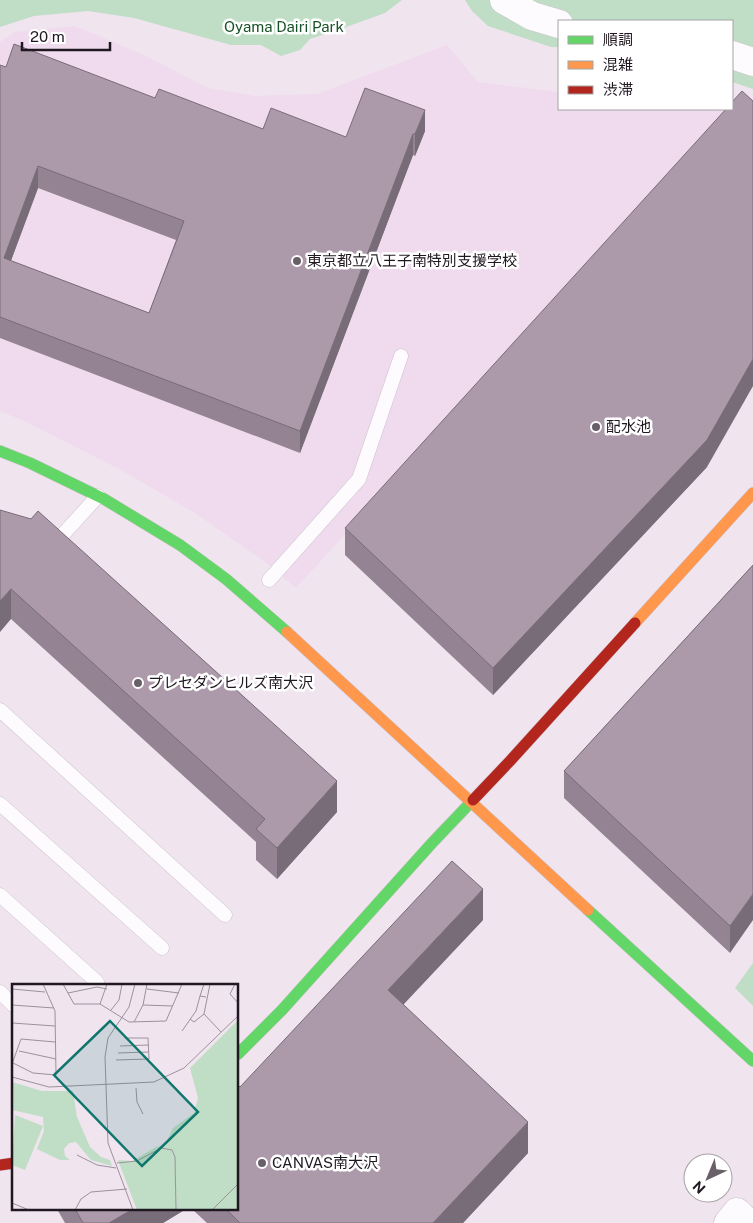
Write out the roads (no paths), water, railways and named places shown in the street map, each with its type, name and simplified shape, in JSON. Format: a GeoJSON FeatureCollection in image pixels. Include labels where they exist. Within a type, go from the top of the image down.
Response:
{"type":"FeatureCollection","features":[{"type":"Feature","properties":{"kind":"street"},"geometry":{"type":"LineString","coordinates":[[504,0],[532,16],[558,24]]}},
{"type":"Feature","properties":{"kind":"street"},"geometry":{"type":"LineString","coordinates":[[733,55],[753,62]]}},
{"type":"Feature","properties":{"kind":"street"},"geometry":{"type":"LineString","coordinates":[[0,451],[30,463],[98,496],[180,545],[226,579],[272,619],[753,1061]]}},
{"type":"Feature","properties":{"kind":"street"},"geometry":{"type":"LineString","coordinates":[[239,1053],[282,1010],[432,843],[517,754],[753,493]]}},
{"type":"Feature","properties":{"kind":"street"},"geometry":{"type":"LineString","coordinates":[[728,1223],[737,1212],[748,1223]]}},
{"type":"Feature","properties":{"kind":"lane"},"geometry":{"type":"LineString","coordinates":[[269,580],[359,479],[402,356]]}},
{"type":"Feature","properties":{"kind":"lane"},"geometry":{"type":"LineString","coordinates":[[57,541],[98,496]]}},
{"type":"Feature","properties":{"kind":"lane"},"geometry":{"type":"LineString","coordinates":[[0,710],[225,915]]}},
{"type":"Feature","properties":{"kind":"lane"},"geometry":{"type":"LineString","coordinates":[[0,804],[162,948]]}},
{"type":"Feature","properties":{"kind":"lane"},"geometry":{"type":"LineString","coordinates":[[0,896],[98,982]]}},
{"type":"Feature","properties":{"kind":"lane"},"geometry":{"type":"LineString","coordinates":[[0,992],[12,1003]]}},
{"type":"Feature","properties":{"kind":"place","name":"東京都立八王子南特別支援学校"},"geometry":{"type":"Point","coordinates":[297,261]}},
{"type":"Feature","properties":{"kind":"place","name":"配水池"},"geometry":{"type":"Point","coordinates":[596,427]}},
{"type":"Feature","properties":{"kind":"place","name":"プレセダンヒルズ南大沢"},"geometry":{"type":"Point","coordinates":[138,683]}},
{"type":"Feature","properties":{"kind":"place","name":"CANVAS南大沢"},"geometry":{"type":"Point","coordinates":[262,1163]}},
{"type":"Feature","properties":{"kind":"park label","name":"Oyama Dairi Park"},"geometry":{"type":"Point","coordinates":[284,27]}}]}
